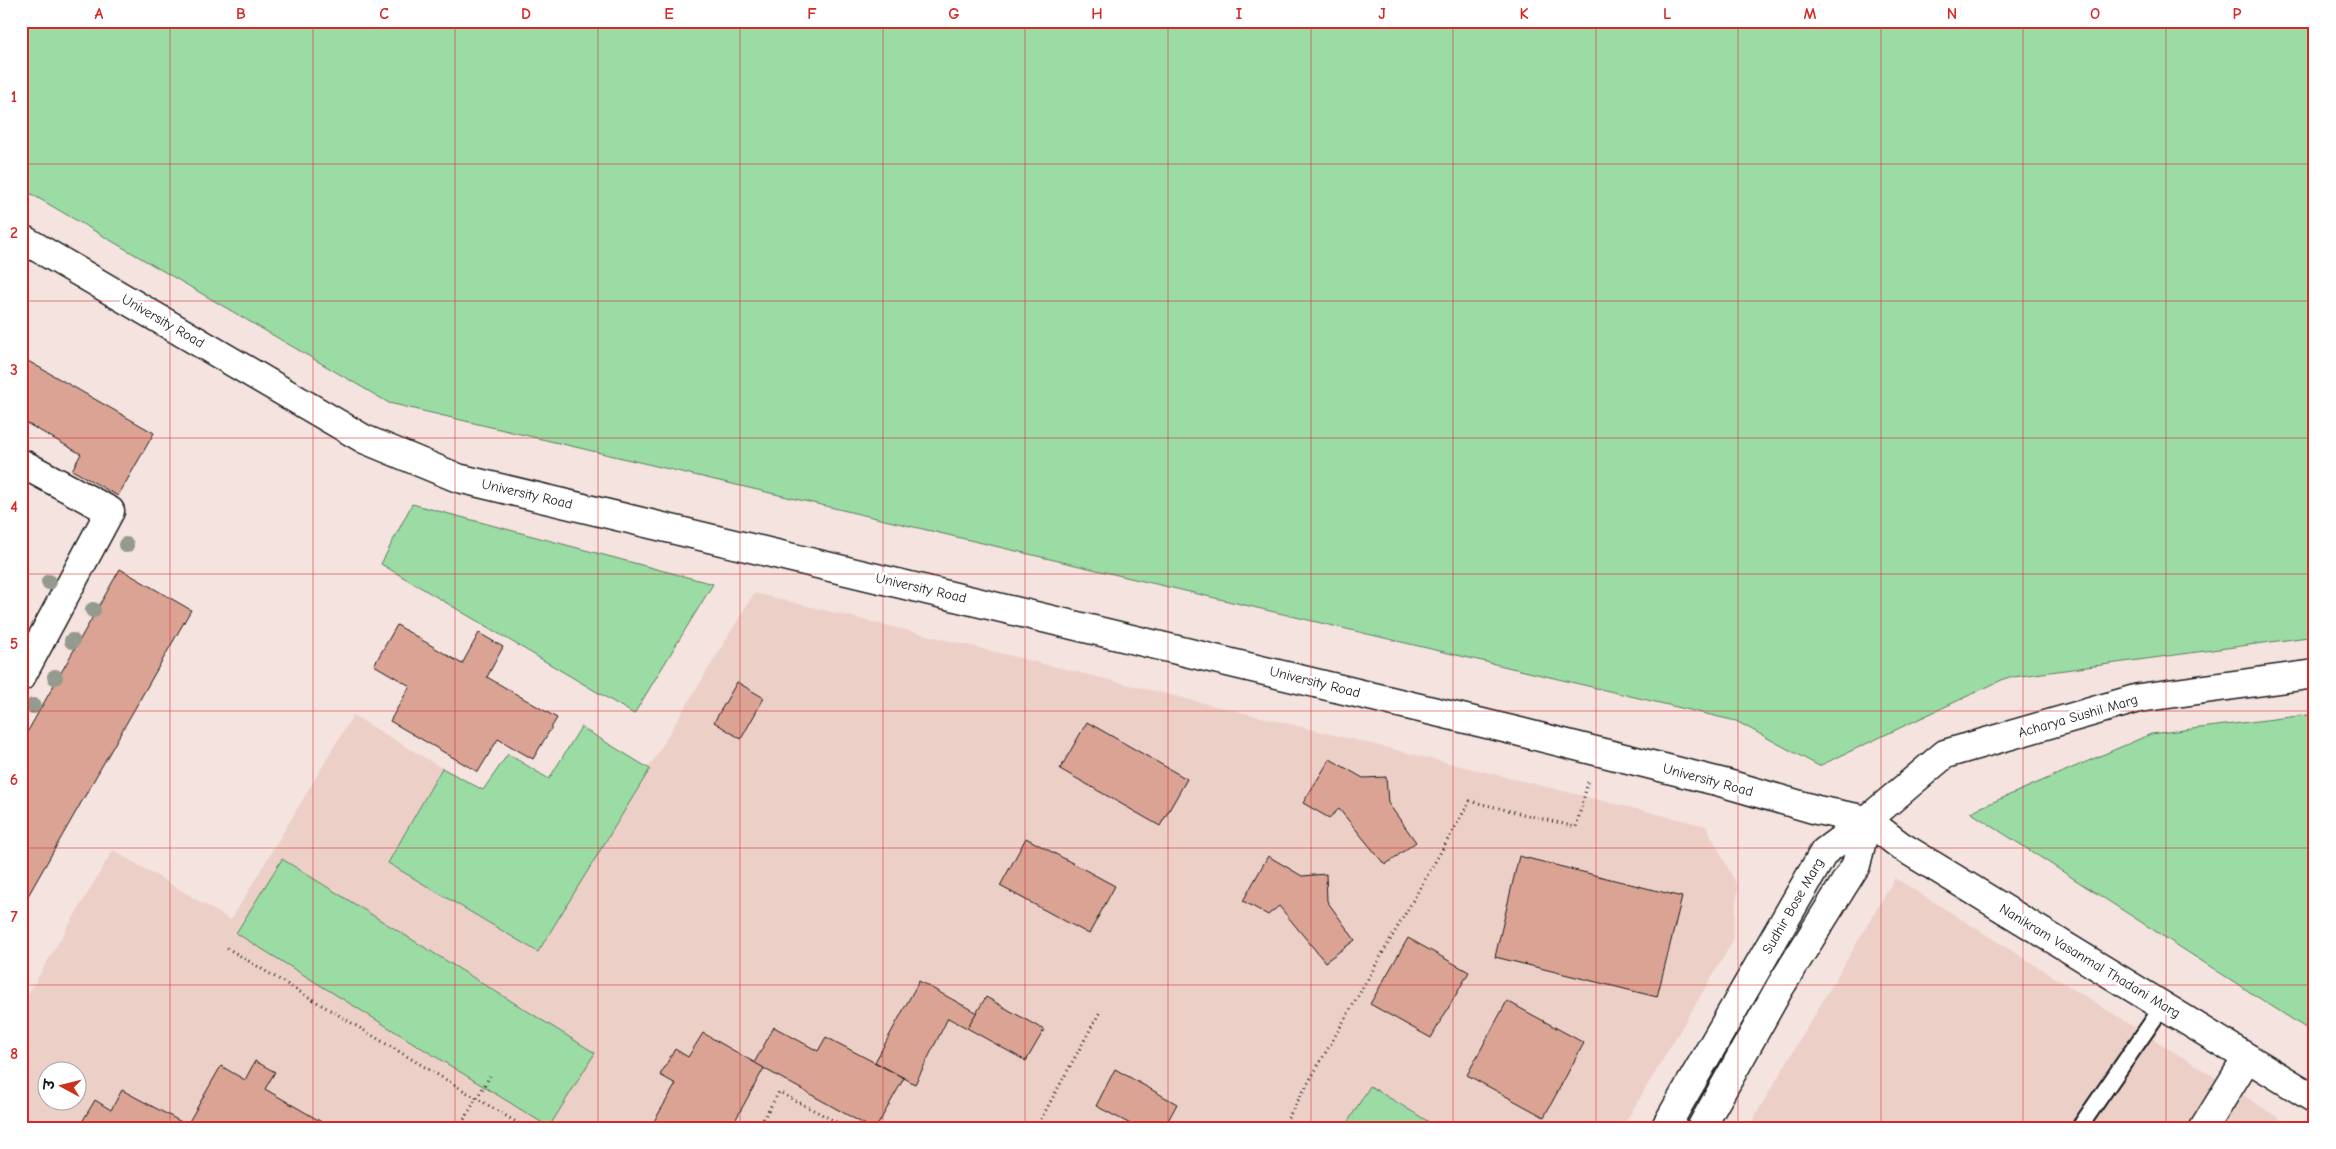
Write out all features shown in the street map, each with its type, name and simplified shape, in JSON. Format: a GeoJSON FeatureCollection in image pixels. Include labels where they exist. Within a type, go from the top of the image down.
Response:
{"type":"FeatureCollection","features":[{"type":"Feature","properties":{"kind":"street","name":"University Road"},"geometry":{"type":"LineString","coordinates":[[21,238],[364,439],[458,478],[1599,752],[1724,783],[1817,810],[1867,820]]}},
{"type":"Feature","properties":{"kind":"street"},"geometry":{"type":"LineString","coordinates":[[21,463],[110,510],[21,677]]}},
{"type":"Feature","properties":{"kind":"street","name":"Acharya Sushil Marg"},"geometry":{"type":"LineString","coordinates":[[1867,820],[1945,754],[2138,698],[2315,674]]}},
{"type":"Feature","properties":{"kind":"street"},"geometry":{"type":"LineString","coordinates":[[1702,1128],[1780,987],[1856,865],[1867,820]]}},
{"type":"Feature","properties":{"kind":"street","name":"Nanikram Vasanmal Thadani Marg"},"geometry":{"type":"LineString","coordinates":[[1867,820],[1901,846],[2315,1099]]}},
{"type":"Feature","properties":{"kind":"street","name":"Sudhir Bose Marg"},"geometry":{"type":"LineString","coordinates":[[1665,1128],[1824,852],[1867,820]]}},
{"type":"Feature","properties":{"kind":"street"},"geometry":{"type":"LineString","coordinates":[[2204,1128],[2248,1058]]}},
{"type":"Feature","properties":{"kind":"lane"},"geometry":{"type":"LineString","coordinates":[[2079,1128],[2163,1006]]}},
{"type":"Feature","properties":{"kind":"path"},"geometry":{"type":"LineString","coordinates":[[1288,1118],[1470,801],[1576,827],[1583,796],[1599,752]]}},
{"type":"Feature","properties":{"kind":"path"},"geometry":{"type":"LineString","coordinates":[[227,948],[526,1128]]}},
{"type":"Feature","properties":{"kind":"path"},"geometry":{"type":"LineString","coordinates":[[1036,1128],[1101,1010]]}},
{"type":"Feature","properties":{"kind":"path"},"geometry":{"type":"LineString","coordinates":[[459,1128],[490,1076]]}},
{"type":"Feature","properties":{"kind":"path"},"geometry":{"type":"LineString","coordinates":[[758,1128],[779,1092],[848,1128]]}},
{"type":"Feature","properties":{"kind":"shaded area"},"geometry":{"type":"Polygon","coordinates":[[[754,593],[1706,826],[1738,887],[1732,943],[1622,1128],[21,1128],[21,1006],[113,850],[231,920],[353,715],[442,768],[388,863],[538,952],[754,593]]]}},
{"type":"Feature","properties":{"kind":"shaded area"},"geometry":{"type":"Polygon","coordinates":[[[1895,878],[2229,1086],[2294,1128],[1748,1128],[1895,878]]]}},
{"type":"Feature","properties":{"kind":"green space"},"geometry":{"type":"Polygon","coordinates":[[[21,21],[2315,21],[2315,636],[2006,678],[1819,766],[1736,721],[389,403],[21,188],[21,21]]]}},
{"type":"Feature","properties":{"kind":"green space"},"geometry":{"type":"Polygon","coordinates":[[[412,504],[713,584],[634,714],[381,564],[412,504]]]}},
{"type":"Feature","properties":{"kind":"green space"},"geometry":{"type":"Polygon","coordinates":[[[2315,714],[2315,1034],[1970,812],[2151,734],[2315,714]]]}},
{"type":"Feature","properties":{"kind":"green space"},"geometry":{"type":"Polygon","coordinates":[[[581,727],[650,769],[538,952],[388,863],[442,768],[483,790],[508,754],[549,779],[581,727]]]}},
{"type":"Feature","properties":{"kind":"green space"},"geometry":{"type":"Polygon","coordinates":[[[282,859],[595,1053],[549,1127],[236,933],[282,859]]]}},
{"type":"Feature","properties":{"kind":"green space"},"geometry":{"type":"Polygon","coordinates":[[[1370,1086],[1434,1125],[1432,1128],[1344,1128],[1370,1086]]]}},
{"type":"Feature","properties":{"kind":"building"},"geometry":{"type":"Polygon","coordinates":[[[21,357],[154,433],[118,496],[72,470],[81,454],[21,420],[21,357]]]}},
{"type":"Feature","properties":{"kind":"building"},"geometry":{"type":"Polygon","coordinates":[[[120,569],[191,610],[21,908],[21,743],[120,569]]]}},
{"type":"Feature","properties":{"kind":"building"},"geometry":{"type":"Polygon","coordinates":[[[397,625],[462,664],[479,633],[503,647],[487,677],[557,718],[533,759],[498,739],[478,772],[390,721],[410,686],[374,665],[397,625]]]}},
{"type":"Feature","properties":{"kind":"building"},"geometry":{"type":"Polygon","coordinates":[[[737,682],[764,698],[741,739],[714,722],[737,682]]]}},
{"type":"Feature","properties":{"kind":"building"},"geometry":{"type":"Polygon","coordinates":[[[1087,722],[1187,779],[1160,826],[1060,769],[1087,722]]]}},
{"type":"Feature","properties":{"kind":"building"},"geometry":{"type":"Polygon","coordinates":[[[1330,759],[1363,778],[1386,777],[1388,803],[1416,842],[1385,865],[1339,809],[1329,818],[1303,803],[1330,759]]]}},
{"type":"Feature","properties":{"kind":"building"},"geometry":{"type":"Polygon","coordinates":[[[1026,838],[1115,886],[1089,934],[1000,886],[1026,838]]]}},
{"type":"Feature","properties":{"kind":"building"},"geometry":{"type":"Polygon","coordinates":[[[1268,856],[1302,876],[1326,874],[1327,901],[1355,940],[1325,962],[1279,906],[1268,915],[1243,901],[1268,856]]]}},
{"type":"Feature","properties":{"kind":"building"},"geometry":{"type":"Polygon","coordinates":[[[1519,856],[1682,897],[1657,997],[1495,957],[1519,856]]]}},
{"type":"Feature","properties":{"kind":"building"},"geometry":{"type":"Polygon","coordinates":[[[1408,938],[1469,972],[1431,1038],[1370,1004],[1408,938]]]}},
{"type":"Feature","properties":{"kind":"building"},"geometry":{"type":"Polygon","coordinates":[[[919,981],[977,1013],[967,1028],[948,1018],[915,1084],[875,1062],[919,981]]]}},
{"type":"Feature","properties":{"kind":"building"},"geometry":{"type":"Polygon","coordinates":[[[986,997],[1044,1030],[1026,1061],[967,1028],[986,997]]]}},
{"type":"Feature","properties":{"kind":"building"},"geometry":{"type":"Polygon","coordinates":[[[1507,1001],[1584,1043],[1544,1117],[1467,1075],[1507,1001]]]}},
{"type":"Feature","properties":{"kind":"building"},"geometry":{"type":"Polygon","coordinates":[[[774,1027],[818,1051],[826,1037],[904,1078],[876,1128],[871,1128],[754,1063],[774,1027]]]}},
{"type":"Feature","properties":{"kind":"building"},"geometry":{"type":"Polygon","coordinates":[[[703,1033],[764,1068],[731,1128],[650,1128],[676,1084],[660,1075],[675,1049],[688,1057],[703,1033]]]}},
{"type":"Feature","properties":{"kind":"building"},"geometry":{"type":"Polygon","coordinates":[[[255,1061],[275,1072],[265,1089],[332,1128],[92,1128],[82,1122],[95,1100],[111,1110],[122,1090],[187,1125],[221,1066],[245,1080],[255,1061]]]}},
{"type":"Feature","properties":{"kind":"building"},"geometry":{"type":"Polygon","coordinates":[[[1115,1069],[1177,1104],[1164,1128],[1138,1128],[1096,1106],[1115,1069]]]}}]}
